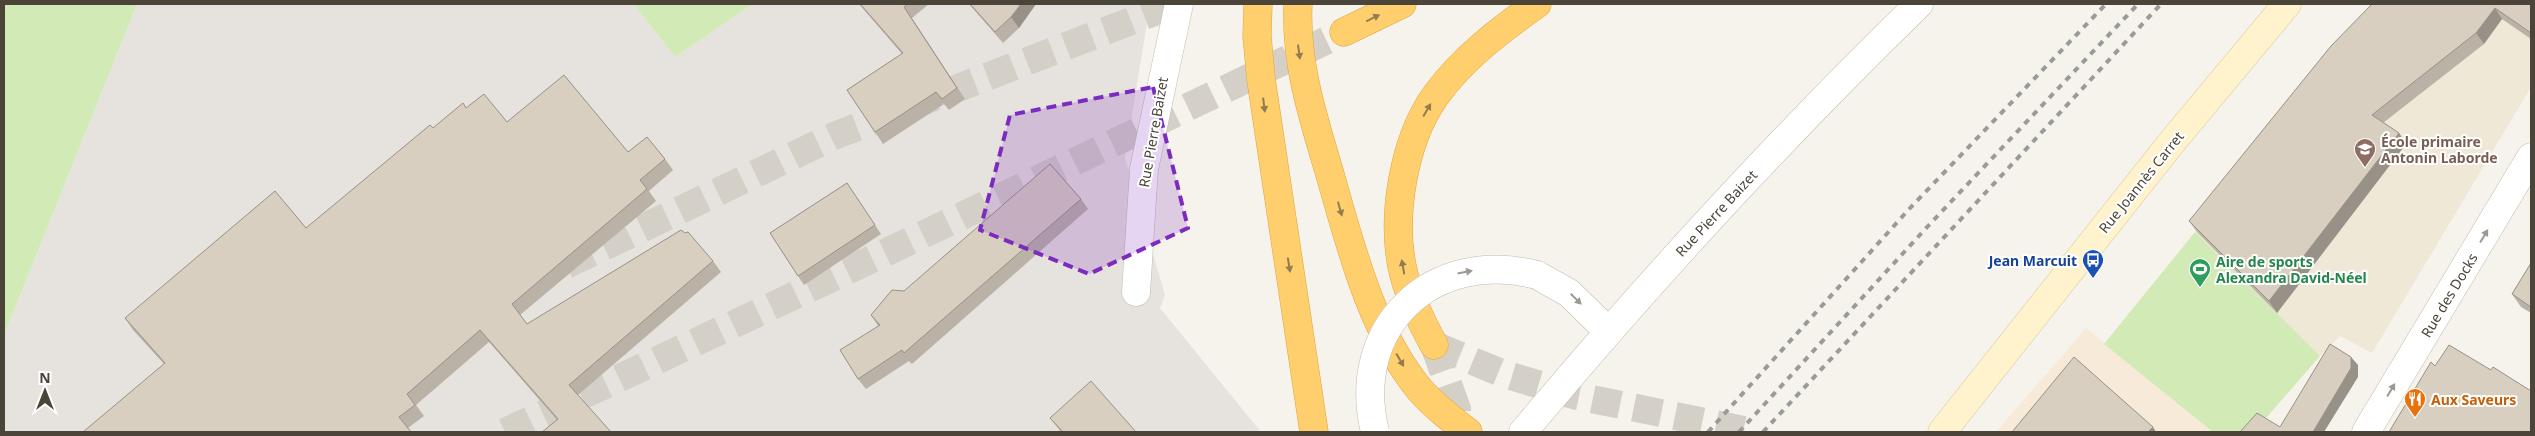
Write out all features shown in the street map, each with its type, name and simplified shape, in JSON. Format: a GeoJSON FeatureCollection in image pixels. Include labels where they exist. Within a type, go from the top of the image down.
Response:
{"type":"FeatureCollection","features":[{"type":"Feature","properties":{"kind":"highway"},"geometry":{"type":"LineString","coordinates":[[1258,4],[1257,36],[1267,132],[1313,420]]}},
{"type":"Feature","properties":{"kind":"highway"},"geometry":{"type":"LineString","coordinates":[[1298,4],[1298,42],[1303,77],[1313,122],[1356,266],[1390,343],[1405,368],[1420,390],[1446,416],[1468,432]]}},
{"type":"Feature","properties":{"kind":"highway"},"geometry":{"type":"LineString","coordinates":[[1344,32],[1402,4]]}},
{"type":"Feature","properties":{"kind":"highway"},"geometry":{"type":"LineString","coordinates":[[1434,345],[1421,322],[1404,275],[1400,248],[1400,214],[1406,162],[1424,114],[1450,77],[1479,48],[1537,4]]}},
{"type":"Feature","properties":{"kind":"street","name":"Rue Pierre Baizet"},"geometry":{"type":"LineString","coordinates":[[1136,292],[1144,169],[1178,4]]}},
{"type":"Feature","properties":{"kind":"street","name":"Rue Pierre Baizet"},"geometry":{"type":"LineString","coordinates":[[1523,432],[1608,331],[1836,85],[1920,4]]}},
{"type":"Feature","properties":{"kind":"street","name":"Rue Joannès Carret"},"geometry":{"type":"LineString","coordinates":[[1942,432],[2172,142],[2288,4]]}},
{"type":"Feature","properties":{"kind":"street","name":"Rue des Docks"},"geometry":{"type":"LineString","coordinates":[[2366,432],[2531,157]]}},
{"type":"Feature","properties":{"kind":"street"},"geometry":{"type":"LineString","coordinates":[[1375,432],[1370,388],[1375,357],[1388,326],[1408,302],[1436,283],[1468,271],[1500,269],[1537,276],[1569,292],[1608,331]]}},
{"type":"Feature","properties":{"kind":"highlighted area"},"geometry":{"type":"Polygon","coordinates":[[[1153,87],[1188,228],[1089,274],[980,230],[1010,115],[1153,87]]]}},
{"type":"Feature","properties":{"kind":"shaded area"},"geometry":{"type":"Polygon","coordinates":[[[137,4],[634,4],[675,57],[753,4],[1150,4],[1125,158],[1165,295],[1160,308],[1261,432],[4,432],[4,335],[137,4]]]}},
{"type":"Feature","properties":{"kind":"shaded area","name":"École primaire Antonin Laborde"},"geometry":{"type":"Polygon","coordinates":[[[2531,4],[2531,87],[2372,353],[2340,336],[2320,356],[2195,232],[2347,47],[2531,4]]]}},
{"type":"Feature","properties":{"kind":"shaded area"},"geometry":{"type":"Polygon","coordinates":[[[2086,328],[2213,432],[1996,432],[2086,328]]]}},
{"type":"Feature","properties":{"kind":"green space"},"geometry":{"type":"Polygon","coordinates":[[[4,4],[137,4],[4,335],[4,4]]]}},
{"type":"Feature","properties":{"kind":"green space"},"geometry":{"type":"Polygon","coordinates":[[[634,4],[753,4],[675,57],[634,4]]]}},
{"type":"Feature","properties":{"kind":"green space","name":"Aire de sports Alexandra David-Néel"},"geometry":{"type":"Polygon","coordinates":[[[2195,232],[2320,356],[2254,432],[2213,432],[2104,344],[2195,232]]]}},
{"type":"Feature","properties":{"kind":"building"},"geometry":{"type":"Polygon","coordinates":[[[860,4],[908,4],[904,7],[957,88],[942,99],[936,92],[875,132],[847,90],[903,53],[860,4]]]}},
{"type":"Feature","properties":{"kind":"building"},"geometry":{"type":"Polygon","coordinates":[[[970,4],[1021,4],[1011,17],[995,32],[970,4]]]}},
{"type":"Feature","properties":{"kind":"building"},"geometry":{"type":"Polygon","coordinates":[[[2372,4],[2531,4],[2531,33],[2495,8],[2476,33],[2372,115],[2399,133],[2269,301],[2189,221],[2331,46],[2372,4]]]}},
{"type":"Feature","properties":{"kind":"building"},"geometry":{"type":"Polygon","coordinates":[[[564,75],[628,152],[647,137],[665,159],[640,180],[647,189],[512,304],[527,324],[681,230],[685,233],[688,232],[713,261],[569,385],[611,432],[542,432],[558,419],[480,330],[407,394],[415,405],[399,417],[411,432],[83,432],[165,363],[125,318],[275,191],[306,228],[430,125],[433,128],[463,103],[466,108],[484,94],[507,122],[564,75]]]}},
{"type":"Feature","properties":{"kind":"building"},"geometry":{"type":"Polygon","coordinates":[[[1050,164],[1081,199],[904,353],[902,350],[858,379],[840,350],[880,325],[871,315],[892,290],[904,291],[1050,164]]]}},
{"type":"Feature","properties":{"kind":"building"},"geometry":{"type":"Polygon","coordinates":[[[847,183],[875,225],[798,276],[770,233],[847,183]]]}},
{"type":"Feature","properties":{"kind":"building"},"geometry":{"type":"Polygon","coordinates":[[[2531,263],[2531,307],[2512,294],[2531,263]]]}},
{"type":"Feature","properties":{"kind":"building"},"geometry":{"type":"Polygon","coordinates":[[[2330,344],[2351,357],[2351,368],[2313,432],[2240,432],[2257,413],[2280,427],[2330,344]]]}},
{"type":"Feature","properties":{"kind":"building"},"geometry":{"type":"Polygon","coordinates":[[[2449,345],[2491,370],[2493,367],[2531,391],[2531,432],[2389,432],[2431,362],[2435,366],[2449,345]]]}},
{"type":"Feature","properties":{"kind":"building"},"geometry":{"type":"Polygon","coordinates":[[[2074,357],[2153,427],[2148,432],[2012,432],[2074,357]]]}},
{"type":"Feature","properties":{"kind":"building"},"geometry":{"type":"Polygon","coordinates":[[[1091,381],[1136,432],[1063,432],[1050,418],[1091,381]]]}},
{"type":"Feature","properties":{"kind":"tunnel"},"geometry":{"type":"LineString","coordinates":[[566,265],[834,136],[1175,4]]}},
{"type":"Feature","properties":{"kind":"tunnel"},"geometry":{"type":"LineString","coordinates":[[505,432],[889,251],[1344,32]]}},
{"type":"Feature","properties":{"kind":"tunnel"},"geometry":{"type":"LineString","coordinates":[[1434,345],[1504,374],[1577,396],[1754,432]]}},
{"type":"Feature","properties":{"kind":"tunnel"},"geometry":{"type":"LineString","coordinates":[[1434,345],[1457,409],[1457,432]]}},
{"type":"Feature","properties":{"kind":"railway"},"geometry":{"type":"LineString","coordinates":[[1708,432],[1911,207],[2106,4]]}},
{"type":"Feature","properties":{"kind":"railway"},"geometry":{"type":"LineString","coordinates":[[1739,432],[1929,225],[2138,4]]}},
{"type":"Feature","properties":{"kind":"railway"},"geometry":{"type":"LineString","coordinates":[[1763,432],[2161,4]]}},
{"type":"Feature","properties":{"kind":"place","name":"École primaire Antonin Laborde"},"geometry":{"type":"Point","coordinates":[2365,168]}},
{"type":"Feature","properties":{"kind":"place","name":"Jean Marcuit"},"geometry":{"type":"Point","coordinates":[2093,279]}},
{"type":"Feature","properties":{"kind":"place","name":"Aire de sports Alexandra David-Néel"},"geometry":{"type":"Point","coordinates":[2200,288]}},
{"type":"Feature","properties":{"kind":"place","name":"Aux Saveurs"},"geometry":{"type":"Point","coordinates":[2415,418]}}]}
